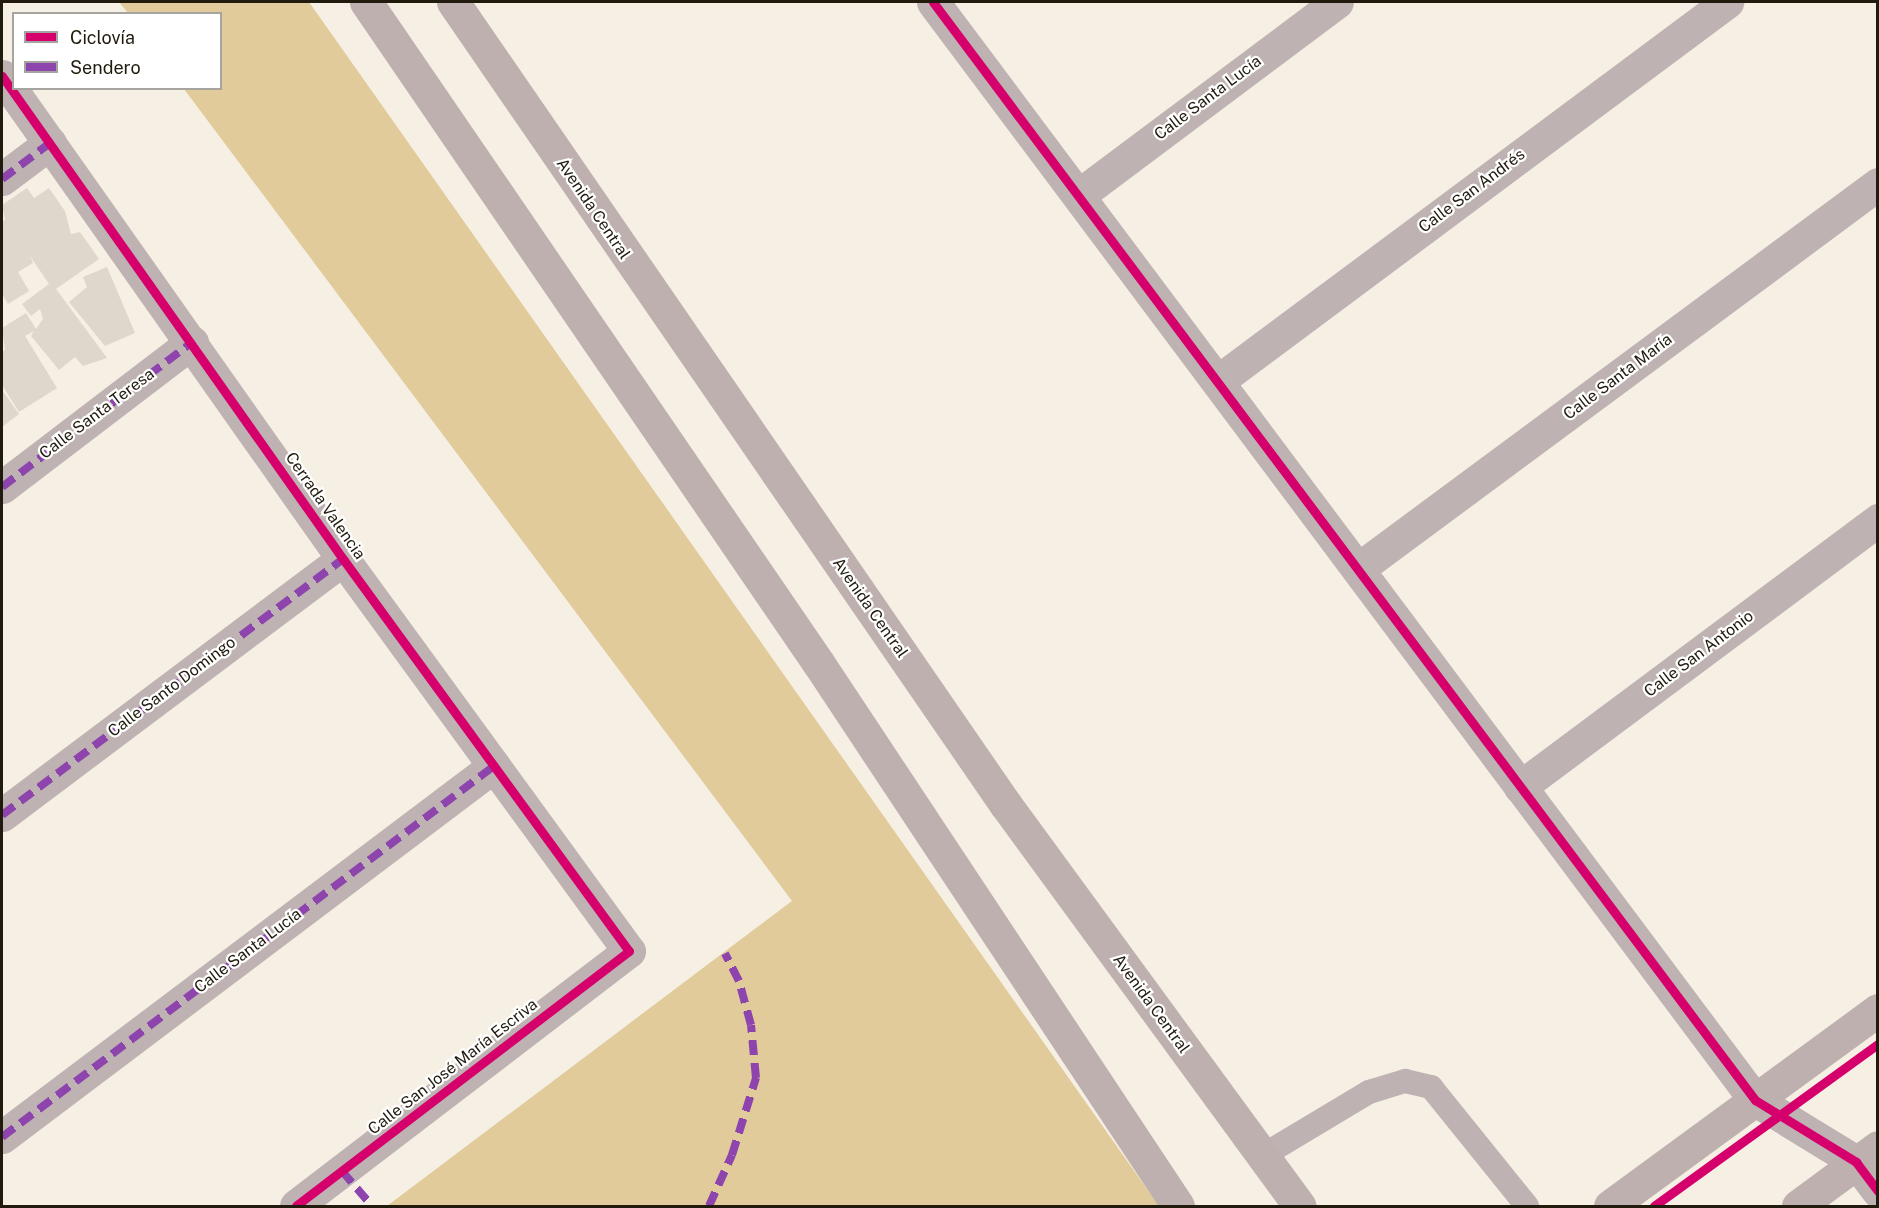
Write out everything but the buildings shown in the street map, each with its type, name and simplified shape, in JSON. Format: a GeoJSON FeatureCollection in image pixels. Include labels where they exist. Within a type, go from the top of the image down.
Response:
{"type":"FeatureCollection","features":[{"type":"Feature","properties":{"kind":"main road"},"geometry":{"type":"LineString","coordinates":[[366,2],[819,664],[1178,1206]]}},
{"type":"Feature","properties":{"kind":"main road","name":"Avenida Central"},"geometry":{"type":"LineString","coordinates":[[453,2],[1006,805],[1299,1206]]}},
{"type":"Feature","properties":{"kind":"main road"},"geometry":{"type":"LineString","coordinates":[[1610,1206],[1878,1010]]}},
{"type":"Feature","properties":{"kind":"main road"},"geometry":{"type":"LineString","coordinates":[[1798,1206],[1867,1154]]}},
{"type":"Feature","properties":{"kind":"street","name":"Calle Santa Lucía"},"geometry":{"type":"LineString","coordinates":[[1079,195],[1337,2]]}},
{"type":"Feature","properties":{"kind":"street","name":"Calle San Andrés"},"geometry":{"type":"LineString","coordinates":[[1218,381],[1727,2]]}},
{"type":"Feature","properties":{"kind":"street"},"geometry":{"type":"LineString","coordinates":[[937,3],[1755,1100],[1867,1154],[1878,1191]]}},
{"type":"Feature","properties":{"kind":"street","name":"Cerrada Valencia"},"geometry":{"type":"LineString","coordinates":[[2,76],[343,559],[629,951]]}},
{"type":"Feature","properties":{"kind":"street"},"geometry":{"type":"LineString","coordinates":[[2,179],[50,143]]}},
{"type":"Feature","properties":{"kind":"street","name":"Calle Santa María"},"geometry":{"type":"LineString","coordinates":[[1358,569],[1878,184]]}},
{"type":"Feature","properties":{"kind":"street","name":"Calle Santa Teresa"},"geometry":{"type":"LineString","coordinates":[[2,487],[192,342]]}},
{"type":"Feature","properties":{"kind":"street","name":"Calle San Antonio"},"geometry":{"type":"LineString","coordinates":[[1520,787],[1878,520]]}},
{"type":"Feature","properties":{"kind":"street","name":"Calle Santo Domingo"},"geometry":{"type":"LineString","coordinates":[[2,815],[343,559]]}},
{"type":"Feature","properties":{"kind":"street","name":"Calle Santa Lucía"},"geometry":{"type":"LineString","coordinates":[[2,1137],[494,766]]}},
{"type":"Feature","properties":{"kind":"street","name":"Calle San José María Escriva"},"geometry":{"type":"LineString","coordinates":[[296,1206],[629,951]]}},
{"type":"Feature","properties":{"kind":"lane"},"geometry":{"type":"LineString","coordinates":[[1262,1156],[1369,1092],[1406,1081],[1431,1087],[1527,1206]]}},
{"type":"Feature","properties":{"kind":"shaded area"},"geometry":{"type":"Polygon","coordinates":[[[119,2],[309,2],[1159,1206],[387,1206],[792,901],[185,90],[222,90],[222,12],[127,12],[119,2]]]}},
{"type":"Feature","properties":{"kind":"marked path"},"geometry":{"type":"LineString","coordinates":[[2,179],[50,143]]}},
{"type":"Feature","properties":{"kind":"marked path"},"geometry":{"type":"LineString","coordinates":[[2,487],[192,342]]}},
{"type":"Feature","properties":{"kind":"marked path"},"geometry":{"type":"LineString","coordinates":[[2,815],[343,559]]}},
{"type":"Feature","properties":{"kind":"marked path"},"geometry":{"type":"LineString","coordinates":[[2,1137],[494,766]]}},
{"type":"Feature","properties":{"kind":"marked path"},"geometry":{"type":"LineString","coordinates":[[709,1206],[732,1155],[756,1078],[751,1025],[739,981],[725,953]]}},
{"type":"Feature","properties":{"kind":"marked path"},"geometry":{"type":"LineString","coordinates":[[342,1171],[372,1206]]}},
{"type":"Feature","properties":{"kind":"cycle path"},"geometry":{"type":"LineString","coordinates":[[933,2],[1755,1100],[1856,1162],[1878,1191]]}},
{"type":"Feature","properties":{"kind":"cycle path"},"geometry":{"type":"LineString","coordinates":[[2,76],[343,559],[629,951],[296,1206]]}},
{"type":"Feature","properties":{"kind":"cycle path"},"geometry":{"type":"LineString","coordinates":[[1654,1206],[1878,1044]]}}]}
